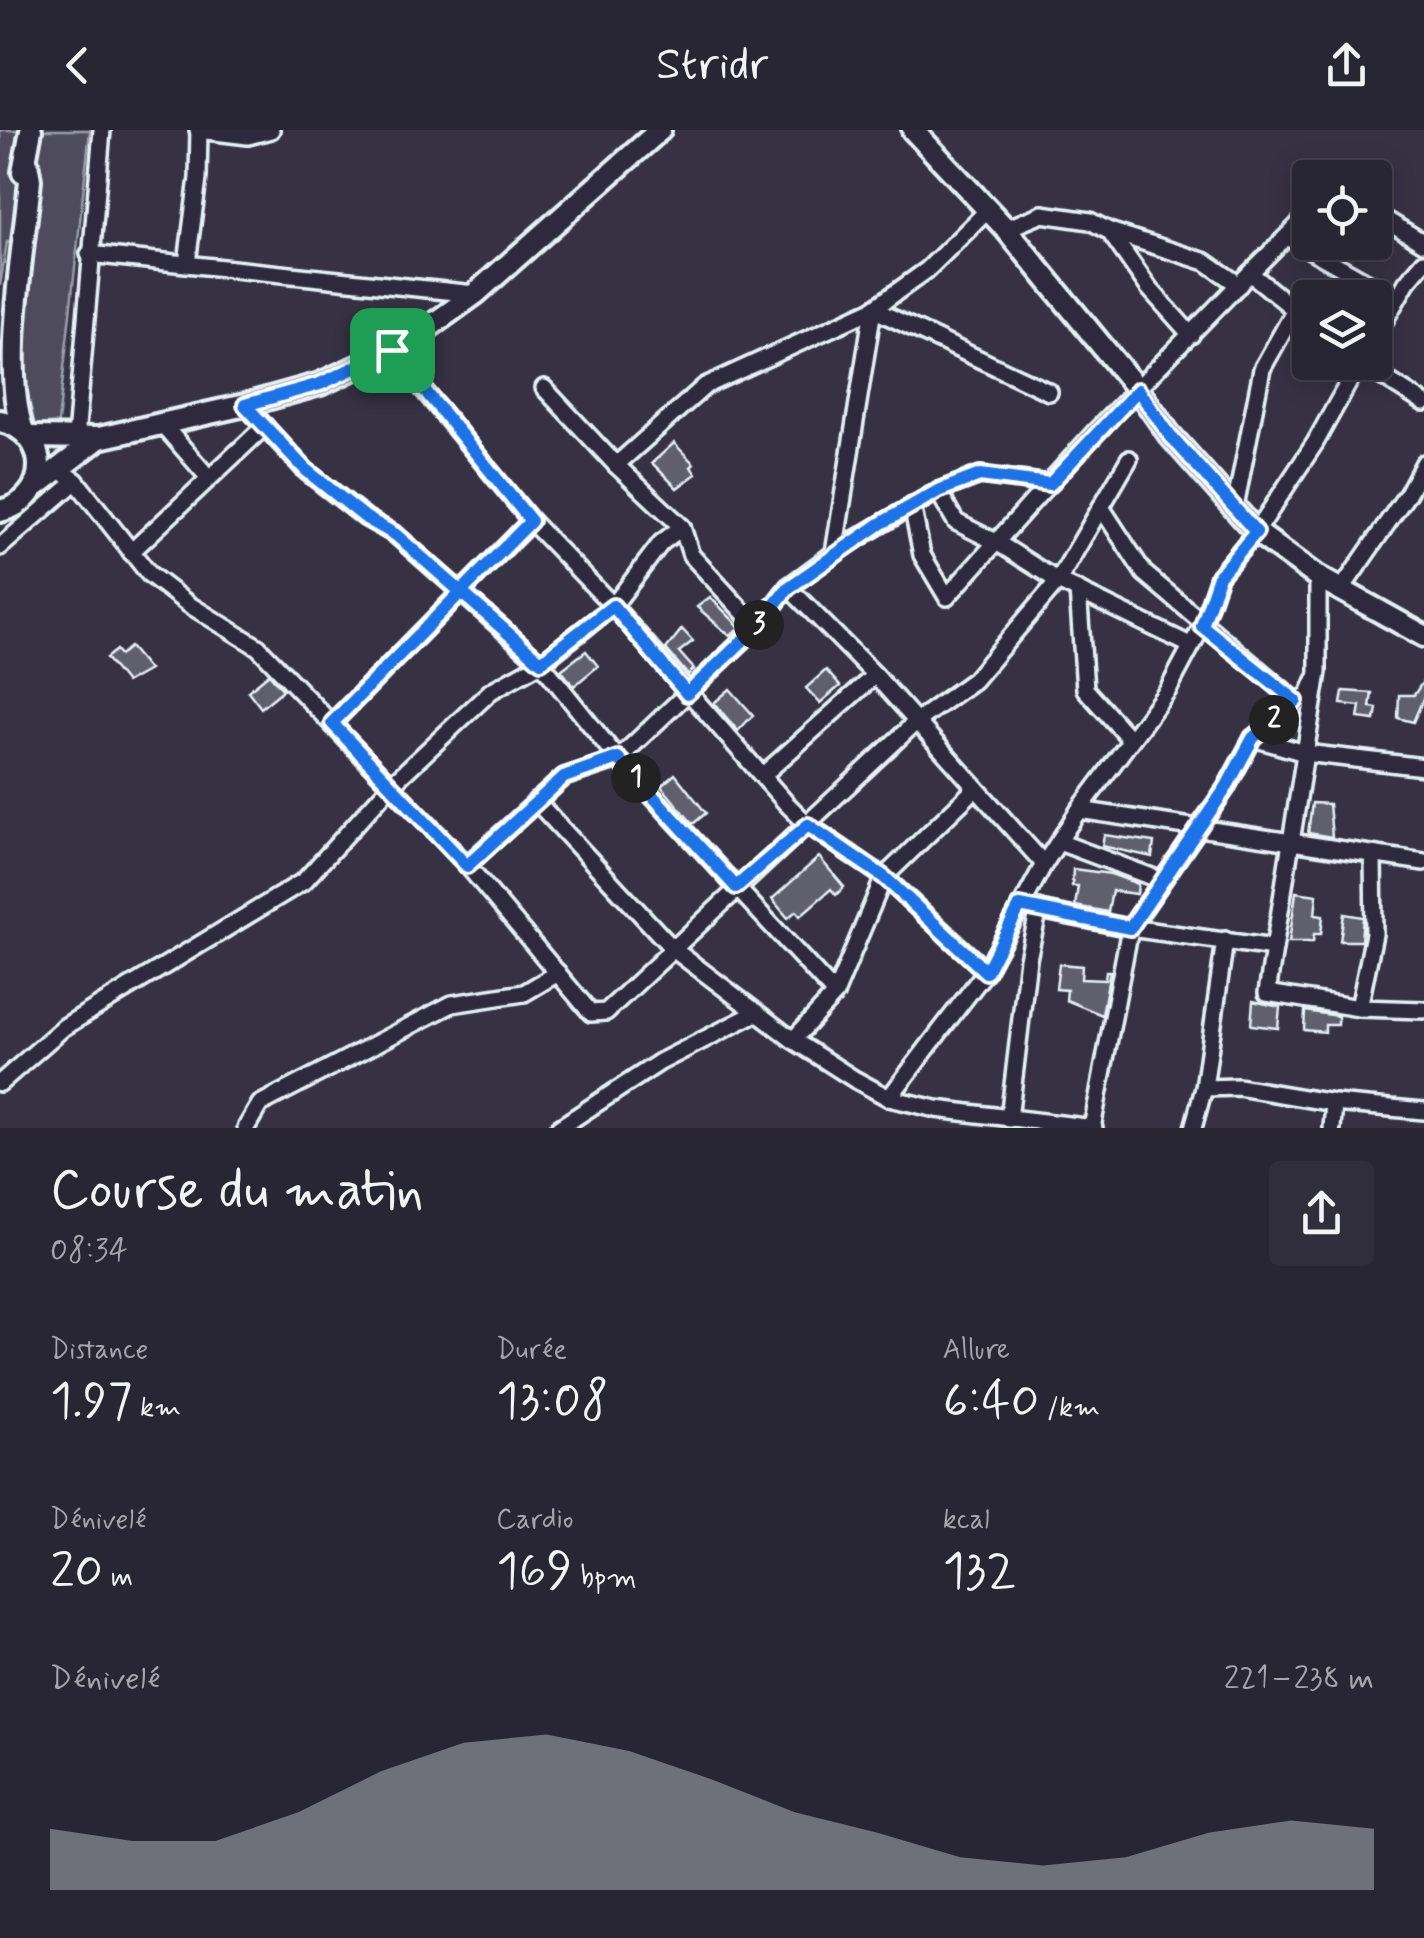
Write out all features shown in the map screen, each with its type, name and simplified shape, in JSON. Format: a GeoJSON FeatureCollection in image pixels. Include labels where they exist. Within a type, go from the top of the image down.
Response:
{"type":"FeatureCollection","features":[{"type":"Feature","properties":{"kind":"street"},"geometry":{"type":"LineString","coordinates":[[0,354],[20,179],[27,163],[31,130]]}},
{"type":"Feature","properties":{"kind":"street"},"geometry":{"type":"LineString","coordinates":[[76,438],[102,130]]}},
{"type":"Feature","properties":{"kind":"street"},"geometry":{"type":"LineString","coordinates":[[187,263],[198,178],[199,130],[248,136],[270,130]]}},
{"type":"Feature","properties":{"kind":"street"},"geometry":{"type":"LineString","coordinates":[[0,421],[27,434],[99,438],[320,384],[420,336],[475,294],[660,130]]}},
{"type":"Feature","properties":{"kind":"street"},"geometry":{"type":"LineString","coordinates":[[913,130],[1006,229],[1138,390],[1169,434],[1256,532],[1318,576],[1424,636]]}},
{"type":"Feature","properties":{"kind":"street"},"geometry":{"type":"LineString","coordinates":[[27,163],[30,180],[12,370],[14,406],[40,460],[36,486]]}},
{"type":"Feature","properties":{"kind":"street"},"geometry":{"type":"LineString","coordinates":[[616,464],[705,386],[873,309],[927,270],[988,210]]}},
{"type":"Feature","properties":{"kind":"street"},"geometry":{"type":"LineString","coordinates":[[1006,229],[1042,214],[1090,221],[1108,231],[1206,262],[1292,308]]}},
{"type":"Feature","properties":{"kind":"street"},"geometry":{"type":"LineString","coordinates":[[1392,223],[1424,243]]}},
{"type":"Feature","properties":{"kind":"street"},"geometry":{"type":"LineString","coordinates":[[1108,231],[1190,335]]}},
{"type":"Feature","properties":{"kind":"street"},"geometry":{"type":"LineString","coordinates":[[912,506],[922,555],[947,597],[1138,390],[1292,231]]}},
{"type":"Feature","properties":{"kind":"street"},"geometry":{"type":"LineString","coordinates":[[1286,237],[1398,299]]}},
{"type":"Feature","properties":{"kind":"street"},"geometry":{"type":"LineString","coordinates":[[89,254],[475,294]]}},
{"type":"Feature","properties":{"kind":"street"},"geometry":{"type":"LineString","coordinates":[[1392,309],[1424,262]]}},
{"type":"Feature","properties":{"kind":"street"},"geometry":{"type":"LineString","coordinates":[[1407,282],[1424,292]]}},
{"type":"Feature","properties":{"kind":"street"},"geometry":{"type":"LineString","coordinates":[[873,309],[1049,392]]}},
{"type":"Feature","properties":{"kind":"street"},"geometry":{"type":"LineString","coordinates":[[834,553],[873,309]]}},
{"type":"Feature","properties":{"kind":"street"},"geometry":{"type":"LineString","coordinates":[[1235,507],[1262,369],[1292,315]]}},
{"type":"Feature","properties":{"kind":"street"},"geometry":{"type":"LineString","coordinates":[[392,350],[531,521],[613,606],[687,694],[808,825],[884,877],[986,972]]}},
{"type":"Feature","properties":{"kind":"street"},"geometry":{"type":"LineString","coordinates":[[889,1098],[986,972],[1044,864],[1130,738],[1168,690],[1202,626],[1219,576],[1256,532],[1350,380]]}},
{"type":"Feature","properties":{"kind":"street"},"geometry":{"type":"LineString","coordinates":[[1387,380],[1424,403]]}},
{"type":"Feature","properties":{"kind":"street"},"geometry":{"type":"LineString","coordinates":[[544,388],[682,527],[691,555],[757,627]]}},
{"type":"Feature","properties":{"kind":"street"},"geometry":{"type":"LineString","coordinates":[[245,405],[306,470],[366,518],[396,535],[541,662],[618,758],[835,994]]}},
{"type":"Feature","properties":{"kind":"street"},"geometry":{"type":"LineString","coordinates":[[163,425],[210,478]]}},
{"type":"Feature","properties":{"kind":"street"},"geometry":{"type":"LineString","coordinates":[[131,552],[265,426]]}},
{"type":"Feature","properties":{"kind":"street"},"geometry":{"type":"LineString","coordinates":[[0,511],[26,499],[57,468],[99,438]]}},
{"type":"Feature","properties":{"kind":"street"},"geometry":{"type":"LineString","coordinates":[[57,468],[76,481],[149,574],[188,604],[258,647],[392,784],[591,1012],[599,1014],[606,1012],[917,721],[974,680],[1058,581],[1129,458]]}},
{"type":"Feature","properties":{"kind":"street"},"geometry":{"type":"LineString","coordinates":[[1342,590],[1424,463]]}},
{"type":"Feature","properties":{"kind":"street"},"geometry":{"type":"LineString","coordinates":[[467,866],[564,777],[618,758],[757,627],[788,588],[834,553],[938,491],[988,475],[1050,484]]}},
{"type":"Feature","properties":{"kind":"street"},"geometry":{"type":"LineString","coordinates":[[0,547],[76,481]]}},
{"type":"Feature","properties":{"kind":"street"},"geometry":{"type":"LineString","coordinates":[[938,491],[956,522],[998,542],[1058,581],[1190,645]]}},
{"type":"Feature","properties":{"kind":"street"},"geometry":{"type":"LineString","coordinates":[[1408,493],[1424,502]]}},
{"type":"Feature","properties":{"kind":"street"},"geometry":{"type":"LineString","coordinates":[[1100,508],[1144,574],[1296,701]]}},
{"type":"Feature","properties":{"kind":"street"},"geometry":{"type":"LineString","coordinates":[[332,723],[531,521]]}},
{"type":"Feature","properties":{"kind":"street"},"geometry":{"type":"LineString","coordinates":[[0,1083],[64,1027],[304,881],[392,784],[491,691],[541,662],[613,606],[661,543],[682,527]]}},
{"type":"Feature","properties":{"kind":"street"},"geometry":{"type":"LineString","coordinates":[[1318,576],[1318,672],[1267,992],[1359,1008],[1424,1010]]}},
{"type":"Feature","properties":{"kind":"street"},"geometry":{"type":"LineString","coordinates":[[788,588],[875,675],[1044,864]]}},
{"type":"Feature","properties":{"kind":"street"},"geometry":{"type":"LineString","coordinates":[[1078,590],[1085,689],[1130,738]]}},
{"type":"Feature","properties":{"kind":"street"},"geometry":{"type":"LineString","coordinates":[[536,801],[672,949],[793,1040],[889,1098],[936,1110],[1093,1128],[1130,928],[1226,788],[1253,738],[1308,694],[1318,672]]}},
{"type":"Feature","properties":{"kind":"street"},"geometry":{"type":"LineString","coordinates":[[762,774],[875,675]]}},
{"type":"Feature","properties":{"kind":"street"},"geometry":{"type":"LineString","coordinates":[[1253,738],[1305,753],[1424,767]]}},
{"type":"Feature","properties":{"kind":"street"},"geometry":{"type":"LineString","coordinates":[[793,1040],[835,994],[884,877],[976,788]]}},
{"type":"Feature","properties":{"kind":"street"},"geometry":{"type":"LineString","coordinates":[[1079,810],[1424,862]]}},
{"type":"Feature","properties":{"kind":"street"},"geometry":{"type":"LineString","coordinates":[[1059,842],[1160,880]]}},
{"type":"Feature","properties":{"kind":"street"},"geometry":{"type":"LineString","coordinates":[[1359,1008],[1374,934],[1373,857]]}},
{"type":"Feature","properties":{"kind":"street"},"geometry":{"type":"LineString","coordinates":[[1020,906],[1130,928],[1274,948]]}},
{"type":"Feature","properties":{"kind":"street"},"geometry":{"type":"LineString","coordinates":[[1008,1118],[1038,908]]}},
{"type":"Feature","properties":{"kind":"street"},"geometry":{"type":"LineString","coordinates":[[1193,1128],[1204,1088],[1226,940]]}},
{"type":"Feature","properties":{"kind":"street"},"geometry":{"type":"LineString","coordinates":[[246,1128],[260,1104],[452,1004],[524,993],[558,973]]}},
{"type":"Feature","properties":{"kind":"street"},"geometry":{"type":"LineString","coordinates":[[559,1128],[660,1062],[756,1012]]}},
{"type":"Feature","properties":{"kind":"street"},"geometry":{"type":"LineString","coordinates":[[1204,1088],[1238,1087],[1334,1103],[1424,1111]]}},
{"type":"Feature","properties":{"kind":"street"},"geometry":{"type":"LineString","coordinates":[[1332,1128],[1334,1103]]}},
{"type":"Feature","properties":{"kind":"shaded area"},"geometry":{"type":"Polygon","coordinates":[[[0,130],[90,130],[58,423],[35,425],[29,402],[23,335],[30,245],[7,242],[0,286],[0,130]]]}},
{"type":"Feature","properties":{"kind":"building"},"geometry":{"type":"Polygon","coordinates":[[[674,443],[694,464],[691,467],[696,474],[677,488],[652,463],[674,443]]]}},
{"type":"Feature","properties":{"kind":"building"},"geometry":{"type":"Polygon","coordinates":[[[710,597],[740,627],[730,636],[697,607],[710,597]]]}},
{"type":"Feature","properties":{"kind":"building"},"geometry":{"type":"Polygon","coordinates":[[[682,629],[693,641],[679,652],[694,669],[688,675],[666,649],[682,629]]]}},
{"type":"Feature","properties":{"kind":"building"},"geometry":{"type":"Polygon","coordinates":[[[130,647],[149,670],[126,683],[106,658],[116,650],[120,655],[130,647]]]}},
{"type":"Feature","properties":{"kind":"building"},"geometry":{"type":"Polygon","coordinates":[[[586,651],[598,666],[574,686],[561,670],[586,651]]]}},
{"type":"Feature","properties":{"kind":"building"},"geometry":{"type":"Polygon","coordinates":[[[826,670],[840,686],[820,703],[806,688],[826,670]]]}},
{"type":"Feature","properties":{"kind":"building"},"geometry":{"type":"Polygon","coordinates":[[[269,674],[283,690],[261,708],[248,691],[269,674]]]}},
{"type":"Feature","properties":{"kind":"building"},"geometry":{"type":"Polygon","coordinates":[[[1424,680],[1424,697],[1413,722],[1398,718],[1399,695],[1414,695],[1424,680]]]}},
{"type":"Feature","properties":{"kind":"building"},"geometry":{"type":"Polygon","coordinates":[[[730,689],[753,715],[738,731],[714,703],[730,689]]]}},
{"type":"Feature","properties":{"kind":"building"},"geometry":{"type":"Polygon","coordinates":[[[1343,691],[1372,693],[1370,707],[1377,708],[1375,720],[1358,718],[1360,706],[1341,704],[1343,691]]]}},
{"type":"Feature","properties":{"kind":"building"},"geometry":{"type":"Polygon","coordinates":[[[675,774],[706,813],[693,824],[661,786],[675,774]]]}},
{"type":"Feature","properties":{"kind":"building"},"geometry":{"type":"Polygon","coordinates":[[[1312,803],[1329,804],[1332,837],[1308,833],[1312,803]]]}},
{"type":"Feature","properties":{"kind":"building"},"geometry":{"type":"Polygon","coordinates":[[[1104,835],[1154,842],[1152,857],[1102,846],[1104,835]]]}},
{"type":"Feature","properties":{"kind":"building"},"geometry":{"type":"Polygon","coordinates":[[[819,857],[844,887],[836,895],[831,889],[800,916],[796,911],[788,918],[772,899],[819,857]]]}},
{"type":"Feature","properties":{"kind":"building"},"geometry":{"type":"Polygon","coordinates":[[[1073,869],[1111,874],[1138,884],[1137,894],[1112,891],[1108,912],[1075,906],[1078,886],[1072,886],[1073,869]]]}},
{"type":"Feature","properties":{"kind":"building"},"geometry":{"type":"Polygon","coordinates":[[[1296,892],[1317,895],[1315,915],[1323,916],[1321,934],[1314,934],[1313,942],[1289,942],[1296,892]]]}},
{"type":"Feature","properties":{"kind":"building"},"geometry":{"type":"Polygon","coordinates":[[[1344,914],[1363,917],[1361,941],[1340,941],[1344,914]]]}},
{"type":"Feature","properties":{"kind":"building"},"geometry":{"type":"Polygon","coordinates":[[[1059,964],[1082,966],[1081,979],[1105,980],[1106,971],[1110,971],[1102,1015],[1066,1000],[1067,990],[1056,989],[1059,964]]]}},
{"type":"Feature","properties":{"kind":"building"},"geometry":{"type":"Polygon","coordinates":[[[1253,1001],[1280,1007],[1278,1028],[1251,1025],[1253,1001]]]}},
{"type":"Feature","properties":{"kind":"building"},"geometry":{"type":"Polygon","coordinates":[[[1305,1011],[1338,1016],[1338,1025],[1325,1025],[1325,1032],[1304,1030],[1305,1011]]]}},
{"type":"Feature","properties":{"kind":"route"},"geometry":{"type":"LineString","coordinates":[[392,350],[320,384],[245,405],[306,470],[366,518],[396,535],[459,594],[541,662],[613,606],[687,694],[757,627],[788,588],[844,546],[938,491],[980,475],[1050,484],[1138,390],[1169,434],[1256,532],[1219,576],[1202,626],[1296,701],[1253,738],[1226,788],[1130,928],[1020,906],[986,972],[884,877],[808,825],[736,887],[618,758],[564,777],[467,866],[332,723],[459,594],[531,521],[392,350]]}}]}
